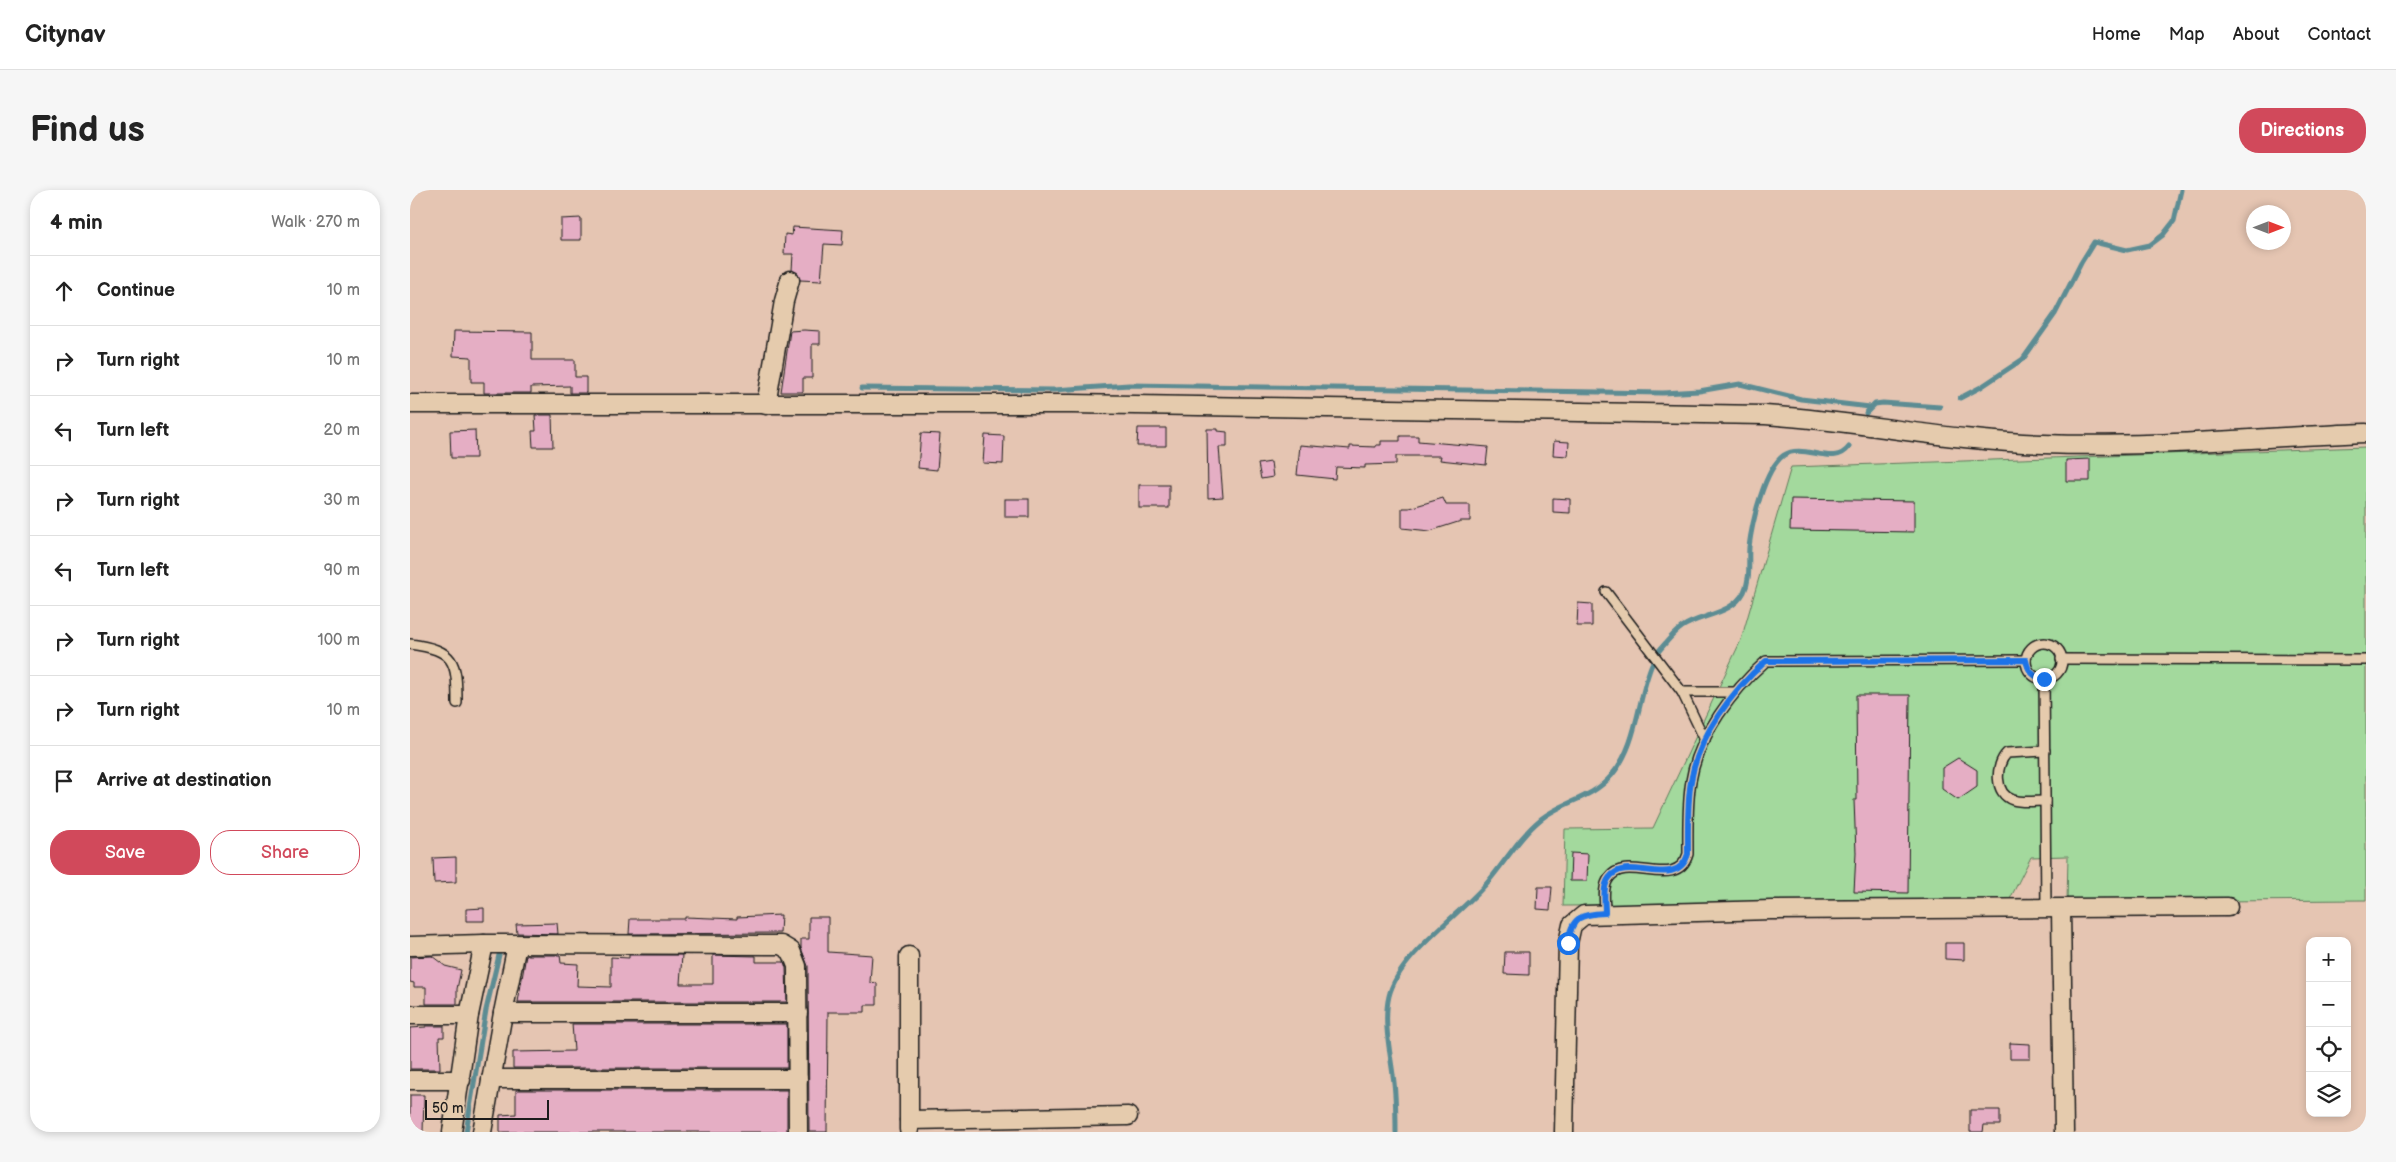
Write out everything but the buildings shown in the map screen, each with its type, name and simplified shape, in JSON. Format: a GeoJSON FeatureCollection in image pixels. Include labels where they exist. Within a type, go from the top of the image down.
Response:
{"type":"FeatureCollection","features":[{"type":"Feature","properties":{"kind":"street"},"geometry":{"type":"LineString","coordinates":[[766,405],[784,301],[790,280]]}},
{"type":"Feature","properties":{"kind":"street"},"geometry":{"type":"LineString","coordinates":[[410,404],[1071,404],[1764,415],[1835,420],[1957,437],[2044,444],[2214,441],[2366,433]]}},
{"type":"Feature","properties":{"kind":"street"},"geometry":{"type":"LineString","coordinates":[[1564,1132],[1569,933],[1572,925],[1584,915],[1605,913],[2228,907]]}},
{"type":"Feature","properties":{"kind":"street"},"geometry":{"type":"LineString","coordinates":[[2053,909],[2064,1132]]}},
{"type":"Feature","properties":{"kind":"street"},"geometry":{"type":"LineString","coordinates":[[452,1132],[470,1014],[484,944]]}},
{"type":"Feature","properties":{"kind":"street"},"geometry":{"type":"LineString","coordinates":[[410,946],[484,944],[781,945],[791,951],[797,966],[798,1132]]}},
{"type":"Feature","properties":{"kind":"street"},"geometry":{"type":"LineString","coordinates":[[482,1132],[503,1013],[518,945]]}},
{"type":"Feature","properties":{"kind":"street"},"geometry":{"type":"LineString","coordinates":[[909,956],[909,1126],[1128,1116]]}},
{"type":"Feature","properties":{"kind":"street"},"geometry":{"type":"LineString","coordinates":[[503,1013],[798,1014]]}},
{"type":"Feature","properties":{"kind":"street"},"geometry":{"type":"LineString","coordinates":[[410,1015],[470,1014]]}},
{"type":"Feature","properties":{"kind":"street"},"geometry":{"type":"LineString","coordinates":[[491,1079],[798,1079]]}},
{"type":"Feature","properties":{"kind":"street"},"geometry":{"type":"LineString","coordinates":[[410,1080],[461,1080]]}},
{"type":"Feature","properties":{"kind":"lane"},"geometry":{"type":"LineString","coordinates":[[1606,592],[1682,692],[1705,740]]}},
{"type":"Feature","properties":{"kind":"lane"},"geometry":{"type":"LineString","coordinates":[[2040,643],[2052,645],[2061,659],[2061,665],[2055,675],[2044,679],[2029,671],[2026,660],[2030,649],[2040,643]]}},
{"type":"Feature","properties":{"kind":"lane"},"geometry":{"type":"LineString","coordinates":[[410,644],[436,649],[453,662],[457,675],[457,703]]}},
{"type":"Feature","properties":{"kind":"lane"},"geometry":{"type":"LineString","coordinates":[[2061,659],[2366,660]]}},
{"type":"Feature","properties":{"kind":"lane"},"geometry":{"type":"LineString","coordinates":[[1605,913],[1605,887],[1609,877],[1617,871],[1670,871],[1680,869],[1685,864],[1688,854],[1691,780],[1705,740],[1734,692],[1766,661],[2026,660]]}},
{"type":"Feature","properties":{"kind":"lane"},"geometry":{"type":"LineString","coordinates":[[2044,679],[2045,801],[2053,909]]}},
{"type":"Feature","properties":{"kind":"lane"},"geometry":{"type":"LineString","coordinates":[[1682,692],[1734,692]]}},
{"type":"Feature","properties":{"kind":"lane"},"geometry":{"type":"LineString","coordinates":[[2045,751],[2007,753],[2002,759],[1998,779],[2002,791],[2014,800],[2045,801]]}},
{"type":"Feature","properties":{"kind":"green space"},"geometry":{"type":"Polygon","coordinates":[[[2366,447],[2366,900],[2067,902],[2068,856],[2031,857],[2008,903],[1563,906],[1565,829],[1653,828],[1741,640],[1791,467],[2366,447]]]}},
{"type":"Feature","properties":{"kind":"waterway"},"geometry":{"type":"LineString","coordinates":[[1960,398],[1981,387],[2023,359],[2055,314],[2094,242],[2127,250],[2150,245],[2163,235],[2174,221],[2181,190]]}},
{"type":"Feature","properties":{"kind":"waterway"},"geometry":{"type":"LineString","coordinates":[[862,388],[1054,390],[1129,385],[1663,393],[1699,391],[1740,384],[1801,399],[1870,407]]}},
{"type":"Feature","properties":{"kind":"waterway"},"geometry":{"type":"LineString","coordinates":[[1866,413],[1875,404],[1883,403],[1940,407]]}},
{"type":"Feature","properties":{"kind":"waterway"},"geometry":{"type":"LineString","coordinates":[[1658,652],[1682,627],[1724,610],[1739,600],[1748,581],[1749,547],[1756,511],[1765,484],[1777,462],[1784,455],[1792,452],[1800,451],[1835,455],[1843,453],[1849,447]]}},
{"type":"Feature","properties":{"kind":"waterway"},"geometry":{"type":"LineString","coordinates":[[1396,1132],[1395,1089],[1387,1016],[1389,996],[1395,981],[1417,951],[1487,883],[1533,826],[1549,813],[1595,790],[1611,776],[1627,750],[1652,664]]}},
{"type":"Feature","properties":{"kind":"waterway"},"geometry":{"type":"LineString","coordinates":[[466,1132],[486,1010],[499,955]]}},
{"type":"Feature","properties":{"kind":"route"},"geometry":{"type":"LineString","coordinates":[[1568,943],[1569,933],[1577,919],[1584,915],[1605,913],[1605,887],[1609,877],[1617,871],[1670,871],[1680,869],[1685,864],[1688,854],[1691,780],[1698,756],[1705,740],[1734,692],[1766,661],[2026,660],[2029,671],[2044,679]]}}]}
